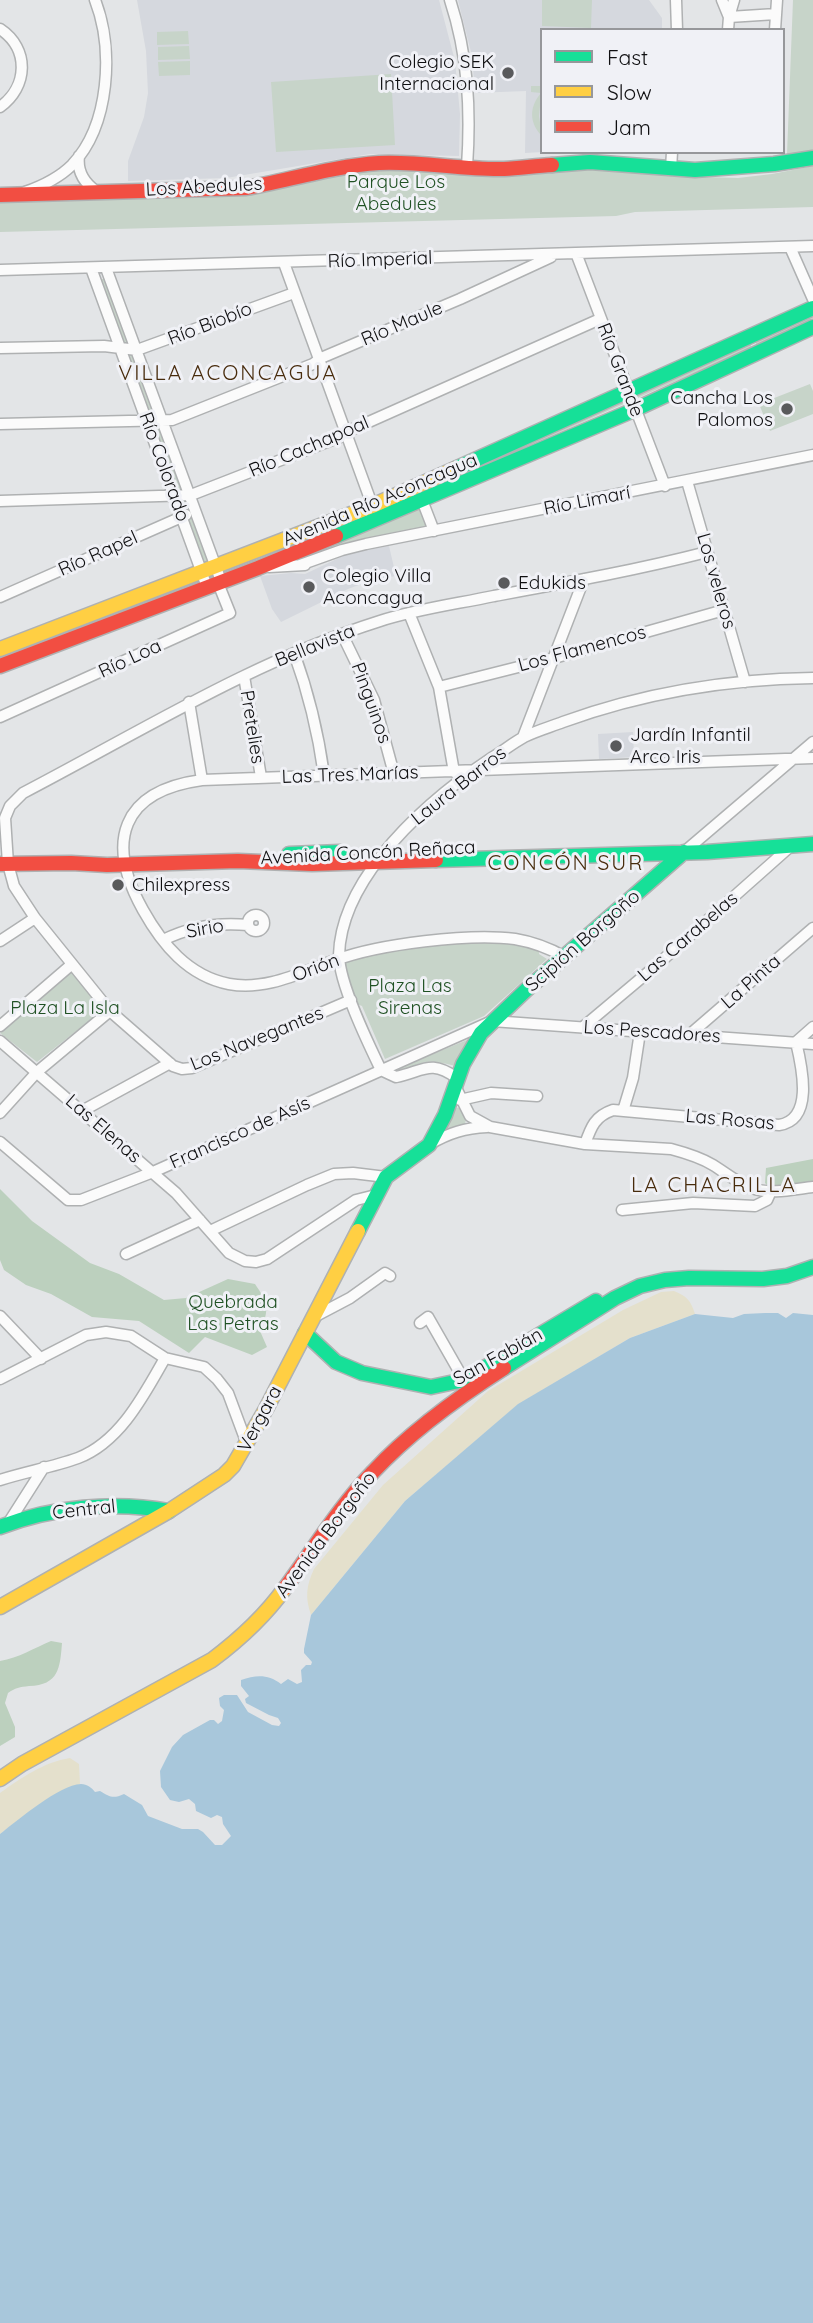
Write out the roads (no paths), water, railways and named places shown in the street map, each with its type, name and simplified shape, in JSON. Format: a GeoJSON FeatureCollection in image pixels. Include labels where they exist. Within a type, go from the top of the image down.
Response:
{"type":"FeatureCollection","features":[{"type":"Feature","properties":{"kind":"street"},"geometry":{"type":"LineString","coordinates":[[24,193],[57,177],[71,166],[79,156],[96,121],[105,84],[105,44],[95,0]]}},
{"type":"Feature","properties":{"kind":"street"},"geometry":{"type":"LineString","coordinates":[[450,0],[461,36],[467,72],[467,167]]}},
{"type":"Feature","properties":{"kind":"street"},"geometry":{"type":"LineString","coordinates":[[676,0],[677,28]]}},
{"type":"Feature","properties":{"kind":"street"},"geometry":{"type":"LineString","coordinates":[[722,0],[729,17]]}},
{"type":"Feature","properties":{"kind":"street"},"geometry":{"type":"LineString","coordinates":[[728,28],[734,0]]}},
{"type":"Feature","properties":{"kind":"street"},"geometry":{"type":"LineString","coordinates":[[775,28],[777,0]]}},
{"type":"Feature","properties":{"kind":"street"},"geometry":{"type":"LineString","coordinates":[[729,17],[776,14]]}},
{"type":"Feature","properties":{"kind":"street"},"geometry":{"type":"LineString","coordinates":[[0,29],[15,43],[21,56],[22,71],[16,92],[0,107]]}},
{"type":"Feature","properties":{"kind":"street"},"geometry":{"type":"LineString","coordinates":[[671,169],[673,154]]}},
{"type":"Feature","properties":{"kind":"street"},"geometry":{"type":"LineString","coordinates":[[79,156],[82,178],[96,191]]}},
{"type":"Feature","properties":{"kind":"street","name":"Los Abedules"},"geometry":{"type":"LineString","coordinates":[[0,195],[246,188],[335,168],[379,163],[427,163],[502,169],[590,162],[671,169],[735,168],[774,158],[813,158]]}},
{"type":"Feature","properties":{"kind":"street","name":"Río Imperial"},"geometry":{"type":"LineString","coordinates":[[0,270],[813,246]]}},
{"type":"Feature","properties":{"kind":"street"},"geometry":{"type":"LineString","coordinates":[[790,247],[813,299]]}},
{"type":"Feature","properties":{"kind":"street","name":"Río Grande"},"geometry":{"type":"LineString","coordinates":[[576,253],[665,486]]}},
{"type":"Feature","properties":{"kind":"street","name":"Río Maule"},"geometry":{"type":"LineString","coordinates":[[0,424],[172,420],[246,392],[557,254]]}},
{"type":"Feature","properties":{"kind":"street"},"geometry":{"type":"LineString","coordinates":[[284,263],[375,513]]}},
{"type":"Feature","properties":{"kind":"street","name":"Río Colorado"},"geometry":{"type":"LineString","coordinates":[[91,268],[182,517],[213,578]]}},
{"type":"Feature","properties":{"kind":"street","name":"Río Colorado"},"geometry":{"type":"LineString","coordinates":[[106,268],[191,495],[213,578]]}},
{"type":"Feature","properties":{"kind":"street","name":"Río Biobío"},"geometry":{"type":"LineString","coordinates":[[0,348],[104,346],[137,350],[294,292]]}},
{"type":"Feature","properties":{"kind":"street","name":"Avenida Río Aconcagua"},"geometry":{"type":"LineString","coordinates":[[0,649],[213,578],[258,568],[628,392],[813,308]]}},
{"type":"Feature","properties":{"kind":"street","name":"Río Cachapoal"},"geometry":{"type":"LineString","coordinates":[[0,501],[191,495],[346,433],[600,319]]}},
{"type":"Feature","properties":{"kind":"street","name":"Avenida Río Aconcagua"},"geometry":{"type":"LineString","coordinates":[[0,666],[375,513],[422,500],[635,410],[813,327]]}},
{"type":"Feature","properties":{"kind":"street","name":"Río Limarí"},"geometry":{"type":"LineString","coordinates":[[258,568],[300,565],[366,544],[813,455]]}},
{"type":"Feature","properties":{"kind":"street","name":"Los veleros"},"geometry":{"type":"LineString","coordinates":[[687,481],[745,682]]}},
{"type":"Feature","properties":{"kind":"street"},"geometry":{"type":"LineString","coordinates":[[422,500],[434,531]]}},
{"type":"Feature","properties":{"kind":"street","name":"Río Rapel"},"geometry":{"type":"LineString","coordinates":[[0,597],[196,511]]}},
{"type":"Feature","properties":{"kind":"street","name":"Bellavista"},"geometry":{"type":"LineString","coordinates":[[5,867],[5,818],[18,797],[189,702],[294,653],[342,634],[409,613],[707,552]]}},
{"type":"Feature","properties":{"kind":"street","name":"Río Loa"},"geometry":{"type":"LineString","coordinates":[[0,717],[230,613],[213,578]]}},
{"type":"Feature","properties":{"kind":"street"},"geometry":{"type":"LineString","coordinates":[[523,737],[584,579]]}},
{"type":"Feature","properties":{"kind":"street","name":"Los Flamencos"},"geometry":{"type":"LineString","coordinates":[[439,687],[554,659],[724,610]]}},
{"type":"Feature","properties":{"kind":"street"},"geometry":{"type":"LineString","coordinates":[[409,613],[439,687],[454,772]]}},
{"type":"Feature","properties":{"kind":"street","name":"Pinguinos"},"geometry":{"type":"LineString","coordinates":[[342,634],[374,699],[394,774]]}},
{"type":"Feature","properties":{"kind":"street"},"geometry":{"type":"LineString","coordinates":[[294,653],[312,707],[324,775]]}},
{"type":"Feature","properties":{"kind":"street","name":"Pretelies"},"geometry":{"type":"LineString","coordinates":[[244,676],[261,777]]}},
{"type":"Feature","properties":{"kind":"street","name":"Laura Barros"},"geometry":{"type":"LineString","coordinates":[[381,1070],[351,1000],[339,959],[342,933],[349,908],[360,885],[381,856],[416,817],[472,772],[523,737],[590,712],[677,691],[745,682],[813,678]]}},
{"type":"Feature","properties":{"kind":"street"},"geometry":{"type":"LineString","coordinates":[[189,702],[202,780]]}},
{"type":"Feature","properties":{"kind":"street","name":"Scipión Borgoño"},"geometry":{"type":"LineString","coordinates":[[429,1145],[445,1115],[471,1047],[492,1021],[813,742]]}},
{"type":"Feature","properties":{"kind":"street","name":"Las Tres Marías"},"geometry":{"type":"LineString","coordinates":[[123,865],[125,830],[138,807],[164,788],[181,783],[261,777],[472,772],[813,758]]}},
{"type":"Feature","properties":{"kind":"street"},"geometry":{"type":"LineString","coordinates":[[756,760],[762,784]]}},
{"type":"Feature","properties":{"kind":"street","name":"Avenida Concón Reñaca"},"geometry":{"type":"LineString","coordinates":[[5,867],[53,870],[107,865],[238,861],[303,863],[381,856],[696,842],[813,844]]}},
{"type":"Feature","properties":{"kind":"street","name":"Avenida Concón Reñaca"},"geometry":{"type":"LineString","coordinates":[[381,856],[729,851],[792,844]]}},
{"type":"Feature","properties":{"kind":"street","name":"Las Carabelas"},"geometry":{"type":"LineString","coordinates":[[583,1027],[792,844]]}},
{"type":"Feature","properties":{"kind":"street","name":"Orión"},"geometry":{"type":"LineString","coordinates":[[123,865],[140,905],[163,940],[184,963],[202,975],[222,982],[261,985],[290,978],[339,959],[401,946],[469,938],[516,939],[565,957]]}},
{"type":"Feature","properties":{"kind":"street","name":"Los Navegantes"},"geometry":{"type":"LineString","coordinates":[[5,867],[35,918],[110,1011],[170,1063],[183,1069],[192,1068],[351,1000]]}},
{"type":"Feature","properties":{"kind":"street"},"geometry":{"type":"LineString","coordinates":[[0,941],[35,918]]}},
{"type":"Feature","properties":{"kind":"street","name":"Sirio"},"geometry":{"type":"LineString","coordinates":[[163,940],[183,930],[194,928],[248,925]]}},
{"type":"Feature","properties":{"kind":"street","name":"La Pinta"},"geometry":{"type":"LineString","coordinates":[[688,1035],[813,928]]}},
{"type":"Feature","properties":{"kind":"street"},"geometry":{"type":"LineString","coordinates":[[0,1026],[71,965]]}},
{"type":"Feature","properties":{"kind":"street"},"geometry":{"type":"LineString","coordinates":[[0,1113],[37,1072],[110,1011]]}},
{"type":"Feature","properties":{"kind":"street","name":"Los Pescadores"},"geometry":{"type":"LineString","coordinates":[[492,1021],[813,1044]]}},
{"type":"Feature","properties":{"kind":"street","name":"Francisco de Asís"},"geometry":{"type":"LineString","coordinates":[[0,1142],[63,1196],[75,1201],[89,1198],[492,1021]]}},
{"type":"Feature","properties":{"kind":"street"},"geometry":{"type":"LineString","coordinates":[[796,1042],[813,1027]]}},
{"type":"Feature","properties":{"kind":"street"},"geometry":{"type":"LineString","coordinates":[[623,1111],[634,1078],[640,1032]]}},
{"type":"Feature","properties":{"kind":"street","name":"Las Elenas"},"geometry":{"type":"LineString","coordinates":[[0,1041],[153,1172],[234,1257],[244,1261],[262,1261],[356,1200],[376,1195]]}},
{"type":"Feature","properties":{"kind":"street","name":"Las Rosas"},"geometry":{"type":"LineString","coordinates":[[585,1144],[592,1125],[599,1117],[609,1112],[779,1125],[792,1122],[801,1115],[807,1103],[805,1080],[796,1042]]}},
{"type":"Feature","properties":{"kind":"street"},"geometry":{"type":"LineString","coordinates":[[82,1111],[170,1063]]}},
{"type":"Feature","properties":{"kind":"street"},"geometry":{"type":"LineString","coordinates":[[381,1070],[396,1077],[434,1066],[444,1069],[456,1082],[460,1100],[470,1116],[490,1127]]}},
{"type":"Feature","properties":{"kind":"street"},"geometry":{"type":"LineString","coordinates":[[460,1100],[491,1093],[537,1096]]}},
{"type":"Feature","properties":{"kind":"street"},"geometry":{"type":"LineString","coordinates":[[429,1145],[458,1130],[490,1127],[585,1144],[685,1152],[699,1157],[752,1189],[771,1191],[813,1186]]}},
{"type":"Feature","properties":{"kind":"street","name":"Vergara"},"geometry":{"type":"LineString","coordinates":[[0,1607],[169,1511],[224,1475],[233,1466],[386,1177],[429,1145]]}},
{"type":"Feature","properties":{"kind":"street"},"geometry":{"type":"LineString","coordinates":[[211,1231],[334,1174],[353,1172],[386,1177]]}},
{"type":"Feature","properties":{"kind":"street"},"geometry":{"type":"LineString","coordinates":[[622,1210],[692,1203],[755,1206],[767,1200],[771,1191]]}},
{"type":"Feature","properties":{"kind":"street"},"geometry":{"type":"LineString","coordinates":[[126,1254],[200,1220]]}},
{"type":"Feature","properties":{"kind":"street","name":"Avenida Borgoño"},"geometry":{"type":"LineString","coordinates":[[0,1779],[22,1764],[212,1660],[236,1643],[274,1606],[358,1487],[395,1451],[443,1411],[489,1378],[615,1298],[634,1288],[664,1279],[765,1280],[813,1267]]}},
{"type":"Feature","properties":{"kind":"street"},"geometry":{"type":"LineString","coordinates":[[312,1318],[350,1298],[385,1273],[390,1276]]}},
{"type":"Feature","properties":{"kind":"street","name":"San Fabián"},"geometry":{"type":"LineString","coordinates":[[305,1333],[336,1362],[362,1373],[431,1387],[464,1380],[589,1304],[615,1298]]}},
{"type":"Feature","properties":{"kind":"street"},"geometry":{"type":"LineString","coordinates":[[0,1316],[41,1359]]}},
{"type":"Feature","properties":{"kind":"street"},"geometry":{"type":"LineString","coordinates":[[420,1323],[428,1317],[464,1380]]}},
{"type":"Feature","properties":{"kind":"street"},"geometry":{"type":"LineString","coordinates":[[0,1379],[79,1337],[100,1332],[131,1336],[165,1358],[204,1367],[228,1394],[247,1444]]}},
{"type":"Feature","properties":{"kind":"street"},"geometry":{"type":"LineString","coordinates":[[0,1480],[80,1458],[103,1443],[117,1430],[146,1391],[165,1358]]}},
{"type":"Feature","properties":{"kind":"street"},"geometry":{"type":"LineString","coordinates":[[4,1525],[44,1467]]}},
{"type":"Feature","properties":{"kind":"street","name":"Central"},"geometry":{"type":"LineString","coordinates":[[4,1525],[42,1515],[127,1506],[169,1511]]}},
{"type":"Feature","properties":{"kind":"water"},"geometry":{"type":"Polygon","coordinates":[[[778,1313],[786,1318],[793,1313],[813,1315],[813,2323],[0,2323],[0,1834],[50,1797],[81,1784],[112,1797],[124,1794],[142,1805],[148,1816],[182,1829],[198,1829],[215,1845],[222,1845],[231,1836],[222,1817],[217,1815],[211,1818],[196,1811],[195,1804],[189,1799],[179,1802],[170,1800],[161,1787],[160,1771],[172,1747],[183,1735],[210,1720],[218,1724],[222,1721],[224,1710],[220,1706],[219,1698],[224,1695],[237,1695],[248,1712],[279,1726],[281,1723],[278,1718],[246,1703],[245,1699],[249,1696],[241,1686],[241,1680],[262,1676],[281,1684],[288,1679],[297,1684],[302,1682],[301,1670],[312,1662],[304,1653],[311,1615],[405,1501],[518,1404],[630,1338],[695,1314],[733,1318],[744,1314],[778,1313]]]}},
{"type":"Feature","properties":{"kind":"place","name":"Colegio SEK Internacional"},"geometry":{"type":"Point","coordinates":[508,73]}},
{"type":"Feature","properties":{"kind":"place","name":"Cancha Los Palomos"},"geometry":{"type":"Point","coordinates":[787,409]}},
{"type":"Feature","properties":{"kind":"place","name":"Edukids"},"geometry":{"type":"Point","coordinates":[504,583]}},
{"type":"Feature","properties":{"kind":"place","name":"Colegio Villa Aconcagua"},"geometry":{"type":"Point","coordinates":[309,587]}},
{"type":"Feature","properties":{"kind":"place","name":"Jardín Infantil Arco Iris"},"geometry":{"type":"Point","coordinates":[616,746]}},
{"type":"Feature","properties":{"kind":"place","name":"Chilexpress"},"geometry":{"type":"Point","coordinates":[118,885]}},
{"type":"Feature","properties":{"kind":"district","name":"VILLA ACONCAGUA"},"geometry":{"type":"Point","coordinates":[228,374]}},
{"type":"Feature","properties":{"kind":"district","name":"CONCÓN SUR"},"geometry":{"type":"Point","coordinates":[566,864]}},
{"type":"Feature","properties":{"kind":"district","name":"LA CHACRILLA"},"geometry":{"type":"Point","coordinates":[714,1186]}},
{"type":"Feature","properties":{"kind":"park label","name":"Parque Los Abedules"},"geometry":{"type":"Point","coordinates":[396,193]}},
{"type":"Feature","properties":{"kind":"park label","name":"Plaza Las Sirenas"},"geometry":{"type":"Point","coordinates":[410,997]}},
{"type":"Feature","properties":{"kind":"park label","name":"Plaza La Isla"},"geometry":{"type":"Point","coordinates":[65,1008]}},
{"type":"Feature","properties":{"kind":"park label","name":"Quebrada Las Petras"},"geometry":{"type":"Point","coordinates":[233,1313]}}]}
